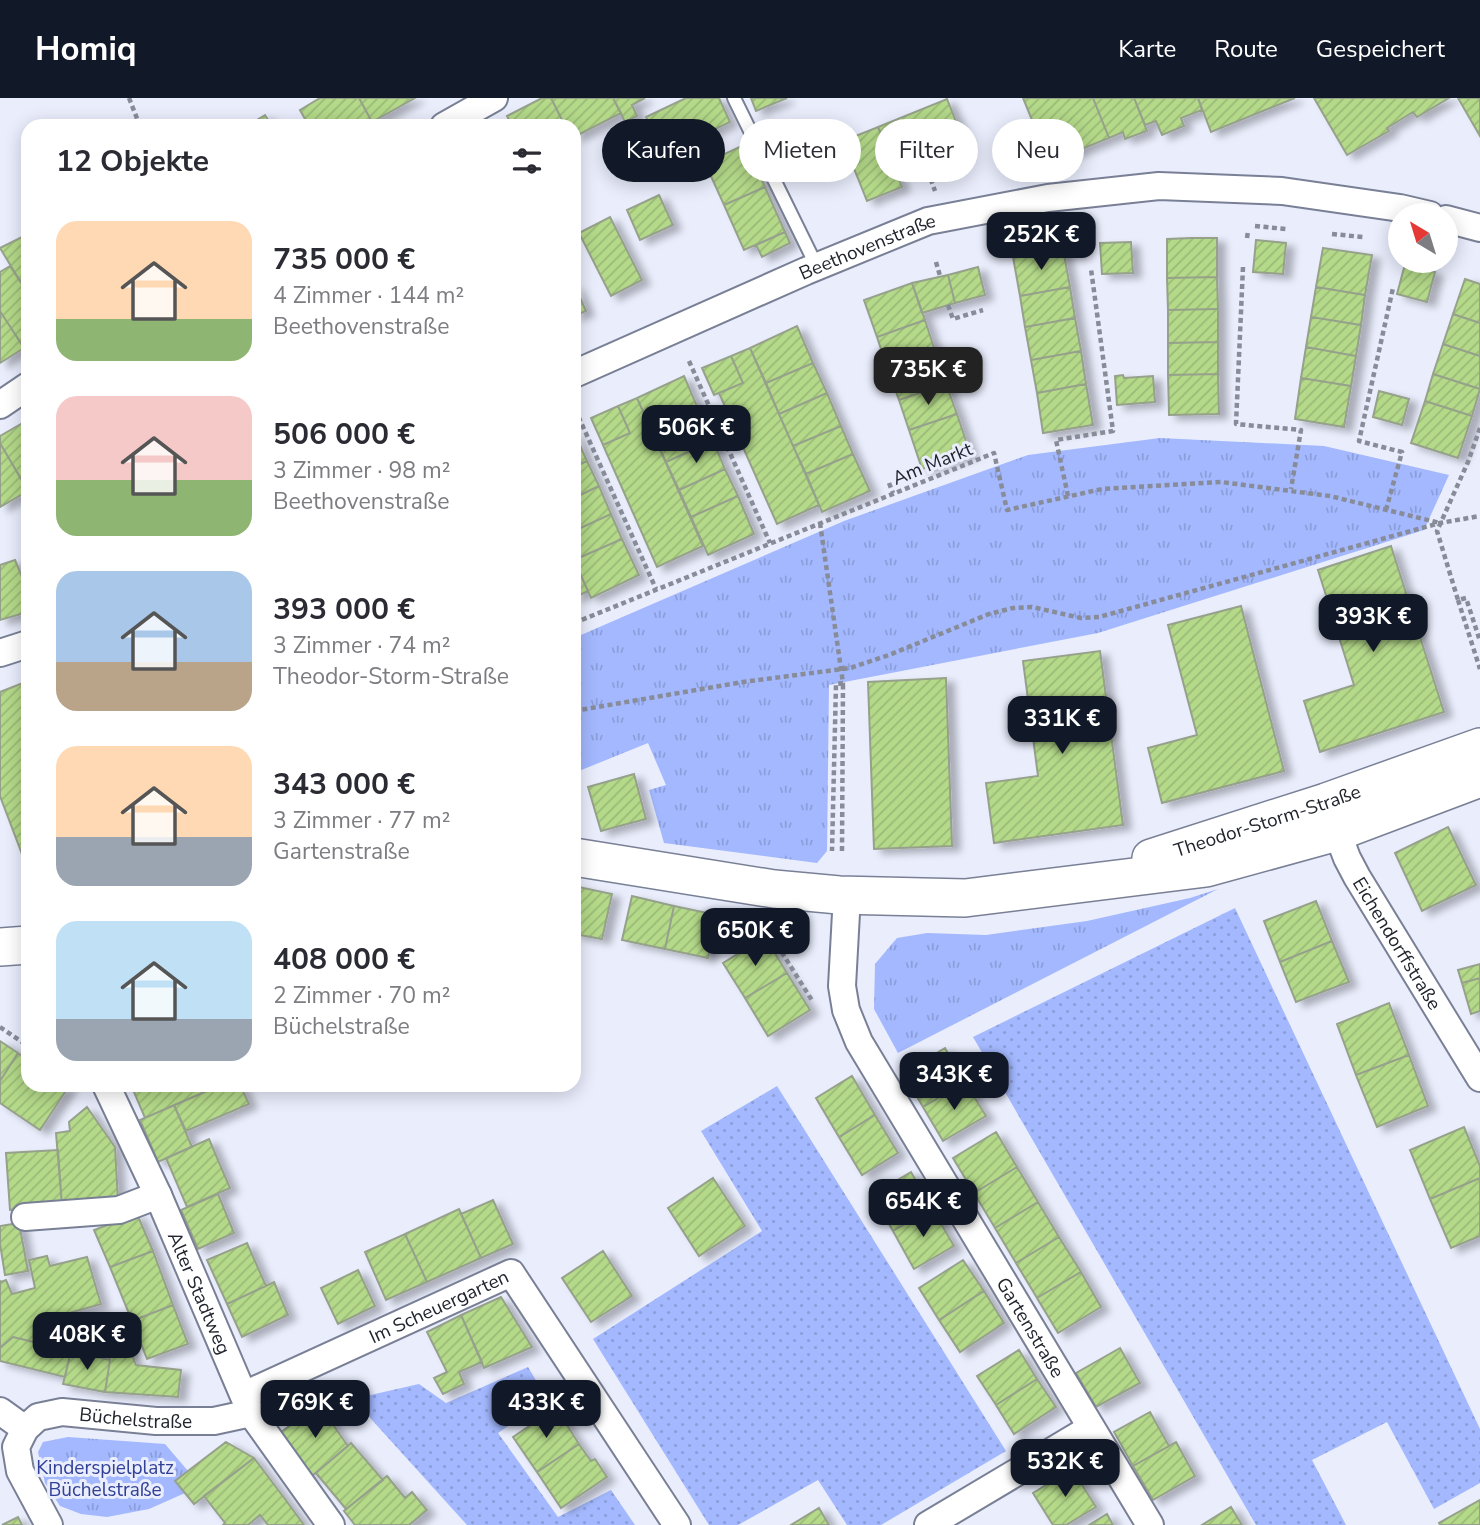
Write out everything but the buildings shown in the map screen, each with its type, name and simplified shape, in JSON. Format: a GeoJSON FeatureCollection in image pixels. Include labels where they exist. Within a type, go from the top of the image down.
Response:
{"type":"FeatureCollection","features":[{"type":"Feature","properties":{"kind":"street"},"geometry":{"type":"LineString","coordinates":[[456,119],[494,98]]}},
{"type":"Feature","properties":{"kind":"street","name":"Beethovenstraße"},"geometry":{"type":"LineString","coordinates":[[581,371],[928,221],[1048,198],[1159,186],[1282,191],[1388,206]]}},
{"type":"Feature","properties":{"kind":"street"},"geometry":{"type":"LineString","coordinates":[[1458,222],[1480,228]]}},
{"type":"Feature","properties":{"kind":"street"},"geometry":{"type":"LineString","coordinates":[[0,405],[21,391]]}},
{"type":"Feature","properties":{"kind":"street"},"geometry":{"type":"LineString","coordinates":[[0,653],[21,646]]}},
{"type":"Feature","properties":{"kind":"street","name":"Theodor-Storm-Straße"},"geometry":{"type":"LineString","coordinates":[[581,858],[774,889],[847,895],[965,898],[1053,888],[1206,868],[1331,817],[1480,747]]}},
{"type":"Feature","properties":{"kind":"street","name":"Theodor-Storm-Straße"},"geometry":{"type":"LineString","coordinates":[[1331,817],[1480,778]]}},
{"type":"Feature","properties":{"kind":"street","name":"Eichendorffstraße"},"geometry":{"type":"LineString","coordinates":[[1331,817],[1357,877],[1480,1078]]}},
{"type":"Feature","properties":{"kind":"street","name":"Gartenstraße"},"geometry":{"type":"LineString","coordinates":[[847,895],[842,986],[846,1010],[859,1042],[1150,1525]]}},
{"type":"Feature","properties":{"kind":"street","name":"Alter Stadtweg"},"geometry":{"type":"LineString","coordinates":[[109,1092],[158,1195],[247,1404],[331,1525]]}},
{"type":"Feature","properties":{"kind":"street"},"geometry":{"type":"LineString","coordinates":[[25,1217],[119,1210],[158,1195]]}},
{"type":"Feature","properties":{"kind":"street","name":"Im Scheuergarten"},"geometry":{"type":"LineString","coordinates":[[247,1404],[511,1273],[677,1525]]}},
{"type":"Feature","properties":{"kind":"street","name":"Büchelstraße"},"geometry":{"type":"LineString","coordinates":[[24,1429],[38,1417],[62,1412],[214,1422],[247,1404]]}},
{"type":"Feature","properties":{"kind":"street"},"geometry":{"type":"LineString","coordinates":[[0,1411],[24,1429],[16,1447],[20,1471],[50,1525]]}},
{"type":"Feature","properties":{"kind":"street"},"geometry":{"type":"LineString","coordinates":[[928,1525],[1091,1428]]}},
{"type":"Feature","properties":{"kind":"lane"},"geometry":{"type":"LineString","coordinates":[[734,98],[817,267]]}},
{"type":"Feature","properties":{"kind":"path"},"geometry":{"type":"LineString","coordinates":[[129,98],[137,119]]}},
{"type":"Feature","properties":{"kind":"path"},"geometry":{"type":"LineString","coordinates":[[932,182],[939,200]]}},
{"type":"Feature","properties":{"kind":"path"},"geometry":{"type":"LineString","coordinates":[[1255,226],[1286,229]]}},
{"type":"Feature","properties":{"kind":"path"},"geometry":{"type":"LineString","coordinates":[[1086,230],[1088,242]]}},
{"type":"Feature","properties":{"kind":"path"},"geometry":{"type":"LineString","coordinates":[[1247,238],[1248,230]]}},
{"type":"Feature","properties":{"kind":"path"},"geometry":{"type":"LineString","coordinates":[[1332,234],[1363,237]]}},
{"type":"Feature","properties":{"kind":"path"},"geometry":{"type":"LineString","coordinates":[[936,262],[940,276]]}},
{"type":"Feature","properties":{"kind":"path"},"geometry":{"type":"LineString","coordinates":[[1243,267],[1236,424],[1301,430],[1290,489]]}},
{"type":"Feature","properties":{"kind":"path"},"geometry":{"type":"LineString","coordinates":[[1068,496],[1056,440],[1113,431],[1091,269]]}},
{"type":"Feature","properties":{"kind":"path"},"geometry":{"type":"LineString","coordinates":[[1386,510],[1402,452],[1359,441],[1393,288]]}},
{"type":"Feature","properties":{"kind":"path"},"geometry":{"type":"LineString","coordinates":[[948,305],[953,319],[983,310]]}},
{"type":"Feature","properties":{"kind":"path"},"geometry":{"type":"LineString","coordinates":[[689,361],[770,543]]}},
{"type":"Feature","properties":{"kind":"path"},"geometry":{"type":"LineString","coordinates":[[581,422],[656,589]]}},
{"type":"Feature","properties":{"kind":"path"},"geometry":{"type":"LineString","coordinates":[[1480,428],[1437,531],[1480,669]]}},
{"type":"Feature","properties":{"kind":"path","name":"Am Markt"},"geometry":{"type":"LineString","coordinates":[[581,619],[994,453],[1007,510],[1102,489],[1221,482],[1330,496],[1440,523]]}},
{"type":"Feature","properties":{"kind":"path"},"geometry":{"type":"LineString","coordinates":[[889,483],[893,493]]}},
{"type":"Feature","properties":{"kind":"path"},"geometry":{"type":"LineString","coordinates":[[581,710],[863,665],[989,614],[1013,608],[1032,607],[1081,618],[1099,617],[1440,523],[1480,516]]}},
{"type":"Feature","properties":{"kind":"path"},"geometry":{"type":"LineString","coordinates":[[820,523],[839,670],[843,683],[842,851]]}},
{"type":"Feature","properties":{"kind":"path"},"geometry":{"type":"LineString","coordinates":[[1458,600],[1466,598],[1480,641]]}},
{"type":"Feature","properties":{"kind":"path"},"geometry":{"type":"LineString","coordinates":[[832,851],[835,684],[843,683]]}},
{"type":"Feature","properties":{"kind":"path"},"geometry":{"type":"LineString","coordinates":[[772,913],[769,932],[819,1012],[859,1042]]}},
{"type":"Feature","properties":{"kind":"path"},"geometry":{"type":"LineString","coordinates":[[0,1027],[21,1041]]}},
{"type":"Feature","properties":{"kind":"green space"},"geometry":{"type":"Polygon","coordinates":[[[1160,438],[1324,446],[1449,475],[1424,530],[1098,633],[829,685],[827,851],[817,863],[664,843],[649,790],[666,785],[648,743],[581,770],[581,635],[844,521],[1028,455],[1160,438]]]}},
{"type":"Feature","properties":{"kind":"green space"},"geometry":{"type":"Polygon","coordinates":[[[1218,889],[898,1053],[874,1009],[875,964],[897,938],[927,933],[986,935],[1087,921],[1218,889]]]}},
{"type":"Feature","properties":{"kind":"green space"},"geometry":{"type":"Polygon","coordinates":[[[1235,908],[1480,1429],[1480,1483],[1434,1509],[1387,1422],[1312,1460],[1346,1525],[1256,1525],[973,1037],[1235,908]]]}},
{"type":"Feature","properties":{"kind":"green space"},"geometry":{"type":"Polygon","coordinates":[[[777,1086],[1006,1451],[881,1525],[847,1525],[818,1480],[738,1525],[709,1525],[593,1339],[762,1231],[701,1131],[777,1086]]]}},
{"type":"Feature","properties":{"kind":"green space"},"geometry":{"type":"Polygon","coordinates":[[[528,1367],[547,1399],[498,1433],[558,1517],[611,1490],[635,1525],[467,1525],[353,1399],[419,1384],[446,1403],[528,1367]]]}},
{"type":"Feature","properties":{"kind":"green space","name":"Kinderspielplatz Büchelstraße"},"geometry":{"type":"Polygon","coordinates":[[[68,1437],[165,1444],[188,1471],[176,1481],[185,1493],[149,1509],[107,1517],[81,1514],[60,1506],[45,1483],[38,1452],[43,1442],[68,1437]]]}}]}
